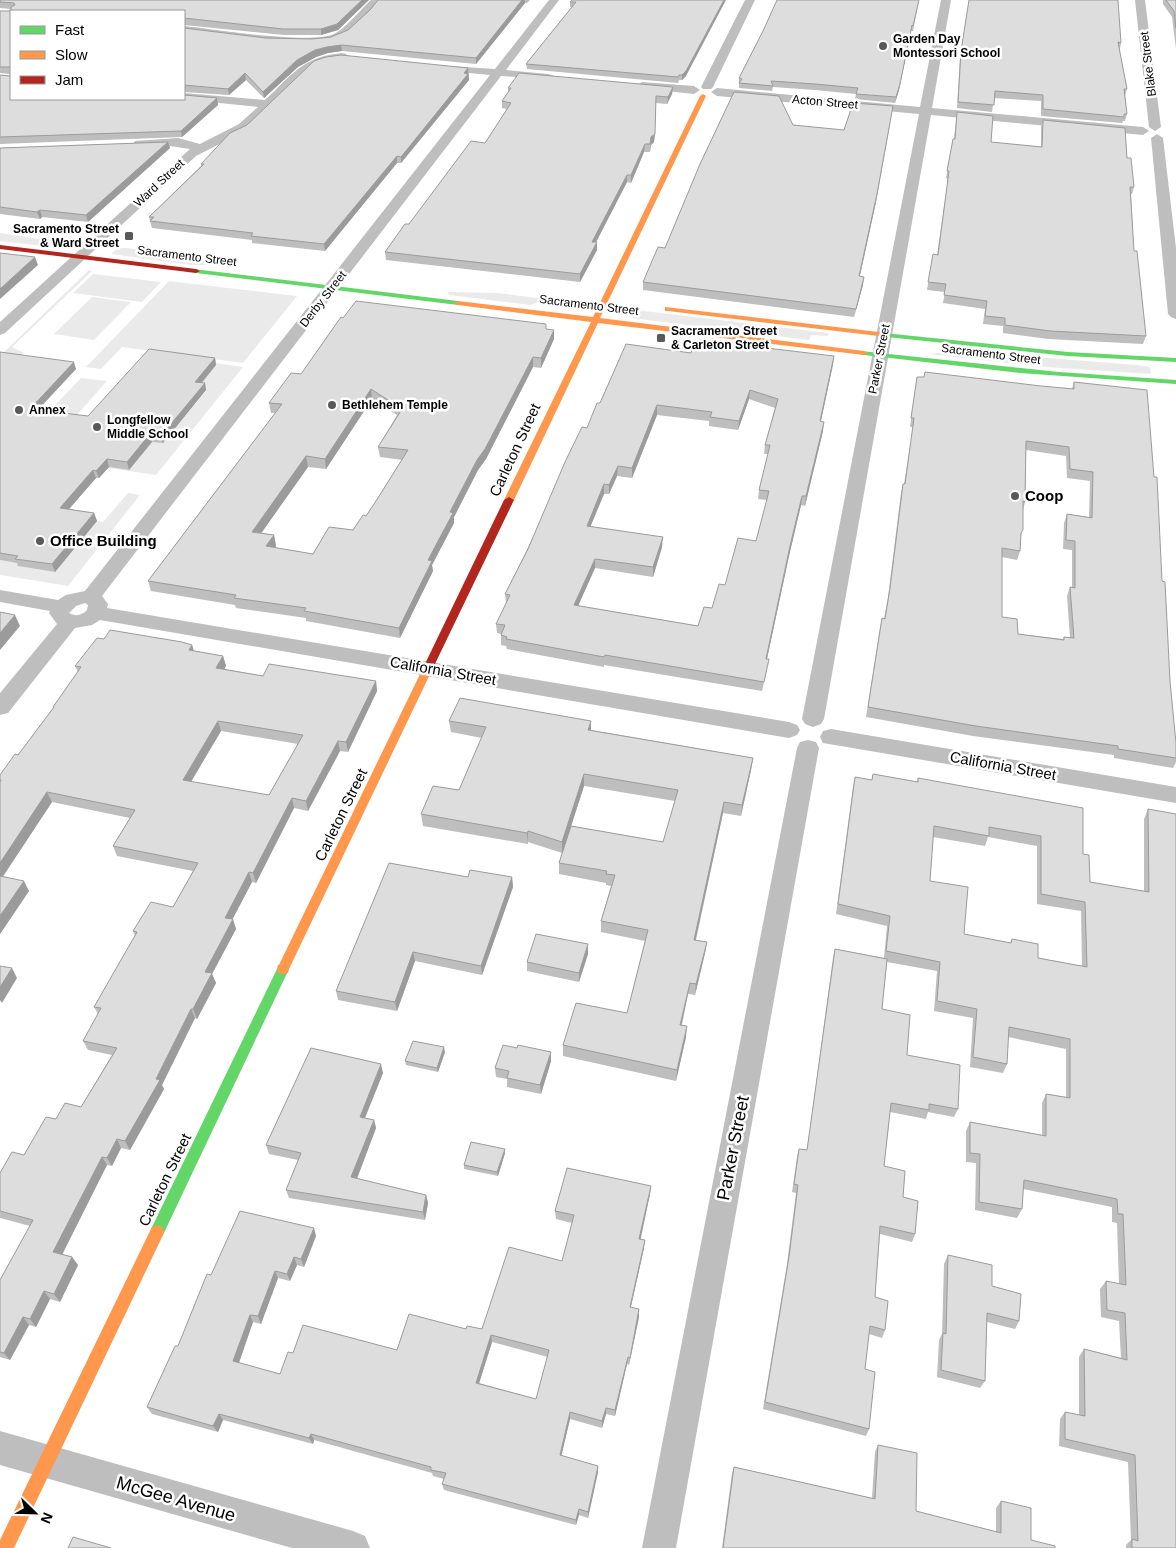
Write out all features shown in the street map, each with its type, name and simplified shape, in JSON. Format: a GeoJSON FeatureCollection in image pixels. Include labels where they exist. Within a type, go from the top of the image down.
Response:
{"type":"FeatureCollection","features":[{"type":"Feature","properties":{"kind":"street"},"geometry":{"type":"LineString","coordinates":[[185,29],[299,41],[328,40],[340,35],[377,0]]}},
{"type":"Feature","properties":{"kind":"street","name":"Derby Street"},"geometry":{"type":"LineString","coordinates":[[93,605],[344,271],[554,0]]}},
{"type":"Feature","properties":{"kind":"street","name":"Carleton Street"},"geometry":{"type":"LineString","coordinates":[[5,1548],[564,383],[596,320],[610,302],[705,91],[750,0]]}},
{"type":"Feature","properties":{"kind":"street","name":"Parker Street"},"geometry":{"type":"LineString","coordinates":[[659,1548],[809,738],[792,724],[799,720],[813,719],[946,0]]}},
{"type":"Feature","properties":{"kind":"street","name":"Blake Street"},"geometry":{"type":"LineString","coordinates":[[1140,0],[1162,133],[1176,314]]}},
{"type":"Feature","properties":{"kind":"street","name":"Ward Street"},"geometry":{"type":"LineString","coordinates":[[0,330],[184,159],[199,148],[228,136],[243,127],[310,64],[330,56],[356,57]]}},
{"type":"Feature","properties":{"kind":"street"},"geometry":{"type":"LineString","coordinates":[[424,65],[562,78]]}},
{"type":"Feature","properties":{"kind":"street","name":"Acton Street"},"geometry":{"type":"LineString","coordinates":[[628,84],[1143,131],[1148,128],[1162,133]]}},
{"type":"Feature","properties":{"kind":"street"},"geometry":{"type":"LineString","coordinates":[[185,96],[267,104]]}},
{"type":"Feature","properties":{"kind":"street"},"geometry":{"type":"LineString","coordinates":[[124,144],[177,142],[192,144],[199,148]]}},
{"type":"Feature","properties":{"kind":"street"},"geometry":{"type":"LineString","coordinates":[[79,238],[114,243]]}},
{"type":"Feature","properties":{"kind":"street","name":"Sacramento Street"},"geometry":{"type":"LineString","coordinates":[[0,247],[1009,371],[1091,378],[1176,382]]}},
{"type":"Feature","properties":{"kind":"street","name":"Sacramento Street"},"geometry":{"type":"LineString","coordinates":[[592,300],[610,302]]}},
{"type":"Feature","properties":{"kind":"street","name":"Sacramento Street"},"geometry":{"type":"LineString","coordinates":[[655,308],[1052,354],[1115,359],[1176,360]]}},
{"type":"Feature","properties":{"kind":"street"},"geometry":{"type":"LineString","coordinates":[[0,596],[84,621],[93,605]]}},
{"type":"Feature","properties":{"kind":"street","name":"California Street"},"geometry":{"type":"LineString","coordinates":[[93,605],[809,738],[1176,795]]}},
{"type":"Feature","properties":{"kind":"street"},"geometry":{"type":"LineString","coordinates":[[0,708],[65,614]]}},
{"type":"Feature","properties":{"kind":"street","name":"McGee Avenue"},"geometry":{"type":"LineString","coordinates":[[0,1448],[353,1548]]}},
{"type":"Feature","properties":{"kind":"shaded area"},"geometry":{"type":"Polygon","coordinates":[[[0,233],[67,243],[61,248],[0,241],[0,233]]]}},
{"type":"Feature","properties":{"kind":"shaded area"},"geometry":{"type":"Polygon","coordinates":[[[118,248],[239,262],[237,265],[191,265],[111,254],[118,248]]]}},
{"type":"Feature","properties":{"kind":"shaded area"},"geometry":{"type":"Polygon","coordinates":[[[89,270],[92,271],[12,347],[24,353],[19,357],[1,355],[89,270]]]}},
{"type":"Feature","properties":{"kind":"shaded area"},"geometry":{"type":"Polygon","coordinates":[[[93,274],[161,282],[142,302],[73,293],[93,274]]]}},
{"type":"Feature","properties":{"kind":"shaded area"},"geometry":{"type":"Polygon","coordinates":[[[169,281],[297,296],[243,363],[122,347],[101,369],[86,367],[169,281]]]}},
{"type":"Feature","properties":{"kind":"shaded area"},"geometry":{"type":"Polygon","coordinates":[[[448,292],[498,293],[561,301],[531,305],[449,295],[448,292]]]}},
{"type":"Feature","properties":{"kind":"shaded area"},"geometry":{"type":"Polygon","coordinates":[[[92,297],[131,302],[94,340],[54,334],[92,297]]]}},
{"type":"Feature","properties":{"kind":"shaded area"},"geometry":{"type":"Polygon","coordinates":[[[633,310],[828,333],[828,336],[811,335],[809,340],[639,319],[629,317],[633,310]]]}},
{"type":"Feature","properties":{"kind":"shaded area"},"geometry":{"type":"Polygon","coordinates":[[[956,349],[1138,365],[1150,367],[1151,374],[1046,367],[929,354],[955,351],[956,349]]]}},
{"type":"Feature","properties":{"kind":"shaded area"},"geometry":{"type":"Polygon","coordinates":[[[216,363],[243,367],[156,475],[108,468],[129,470],[152,442],[163,443],[206,391],[196,389],[216,363]]]}},
{"type":"Feature","properties":{"kind":"shaded area"},"geometry":{"type":"Polygon","coordinates":[[[81,378],[107,381],[67,426],[39,422],[81,378]]]}},
{"type":"Feature","properties":{"kind":"shaded area"},"geometry":{"type":"Polygon","coordinates":[[[128,493],[140,495],[68,586],[0,575],[0,560],[21,563],[19,566],[55,572],[97,521],[103,522],[128,493]]]}},
{"type":"Feature","properties":{"kind":"building"},"geometry":{"type":"Polygon","coordinates":[[[0,0],[362,0],[337,24],[321,29],[283,29],[185,18],[185,10],[11,10],[11,7],[15,5],[14,3],[0,2],[0,0]]]}},
{"type":"Feature","properties":{"kind":"building"},"geometry":{"type":"Polygon","coordinates":[[[378,0],[522,0],[476,58],[341,45],[315,50],[297,60],[263,92],[245,73],[228,89],[185,85],[185,28],[266,38],[312,39],[331,37],[348,30],[378,0]]]}},
{"type":"Feature","properties":{"kind":"building"},"geometry":{"type":"Polygon","coordinates":[[[572,0],[724,0],[686,71],[678,77],[526,64],[576,2],[570,2],[572,0]]]}},
{"type":"Feature","properties":{"kind":"building"},"geometry":{"type":"Polygon","coordinates":[[[777,0],[919,0],[896,97],[856,94],[858,88],[815,84],[771,81],[773,86],[739,83],[742,79],[739,78],[777,0]]]}},
{"type":"Feature","properties":{"kind":"building"},"geometry":{"type":"Polygon","coordinates":[[[969,0],[1118,0],[1121,43],[1118,42],[1127,89],[1124,89],[1127,114],[1124,114],[1124,117],[1043,109],[1043,95],[995,91],[994,105],[958,102],[961,51],[969,0]]]}},
{"type":"Feature","properties":{"kind":"building"},"geometry":{"type":"Polygon","coordinates":[[[1166,0],[1176,0],[1176,28],[1174,11],[1166,0]]]}},
{"type":"Feature","properties":{"kind":"building"},"geometry":{"type":"Polygon","coordinates":[[[0,11],[10,11],[10,67],[0,67],[0,11]]]}},
{"type":"Feature","properties":{"kind":"building"},"geometry":{"type":"Polygon","coordinates":[[[341,55],[468,68],[464,73],[468,74],[401,157],[397,156],[324,244],[251,236],[253,233],[150,221],[154,217],[149,217],[204,164],[201,164],[230,133],[247,125],[314,61],[341,55]]]}},
{"type":"Feature","properties":{"kind":"building"},"geometry":{"type":"Polygon","coordinates":[[[519,73],[673,87],[668,97],[656,96],[655,134],[651,137],[650,144],[645,144],[631,175],[627,175],[592,242],[597,242],[580,274],[385,252],[405,224],[409,224],[471,141],[485,143],[511,103],[502,101],[511,88],[508,88],[519,73]]]}},
{"type":"Feature","properties":{"kind":"building"},"geometry":{"type":"Polygon","coordinates":[[[0,75],[10,76],[10,100],[185,100],[185,95],[217,98],[181,131],[0,137],[0,75]]]}},
{"type":"Feature","properties":{"kind":"building"},"geometry":{"type":"Polygon","coordinates":[[[734,92],[779,96],[793,125],[844,130],[853,103],[893,106],[877,194],[859,276],[864,277],[856,309],[643,282],[658,247],[665,248],[700,164],[734,92]]]}},
{"type":"Feature","properties":{"kind":"building"},"geometry":{"type":"Polygon","coordinates":[[[957,112],[993,116],[991,142],[1042,147],[1043,120],[1125,128],[1127,158],[1131,158],[1134,187],[1130,187],[1134,251],[1137,251],[1146,336],[1050,331],[1005,325],[1005,318],[985,316],[987,301],[944,295],[946,284],[928,282],[933,254],[938,255],[949,171],[947,171],[953,139],[955,139],[957,112]]]}},
{"type":"Feature","properties":{"kind":"building"},"geometry":{"type":"Polygon","coordinates":[[[168,142],[86,215],[40,210],[37,212],[0,207],[0,148],[168,142]]]}},
{"type":"Feature","properties":{"kind":"building"},"geometry":{"type":"Polygon","coordinates":[[[0,253],[35,257],[0,289],[0,253]]]}},
{"type":"Feature","properties":{"kind":"building"},"geometry":{"type":"Polygon","coordinates":[[[356,301],[546,324],[546,329],[554,330],[541,358],[533,357],[485,449],[477,460],[450,512],[453,513],[428,560],[432,561],[399,628],[304,611],[306,608],[234,598],[236,595],[148,581],[282,404],[269,403],[291,373],[301,374],[341,317],[343,318],[356,301]],[[371,389],[325,459],[306,456],[252,532],[274,535],[266,546],[313,554],[329,527],[353,530],[363,515],[366,516],[408,450],[378,447],[402,409],[371,389]]]}},
{"type":"Feature","properties":{"kind":"building"},"geometry":{"type":"Polygon","coordinates":[[[699,340],[834,356],[820,421],[824,422],[806,496],[802,496],[790,546],[766,659],[769,659],[764,682],[605,655],[604,657],[506,639],[507,637],[501,635],[505,625],[496,624],[510,595],[505,594],[528,549],[565,462],[582,427],[587,428],[597,403],[600,403],[626,344],[691,353],[693,347],[696,348],[699,340]],[[750,390],[739,421],[710,417],[712,412],[657,405],[632,468],[618,466],[609,485],[604,484],[587,526],[663,537],[653,567],[595,559],[574,605],[698,626],[704,607],[712,608],[719,584],[725,585],[738,538],[756,541],[769,491],[759,490],[770,445],[765,445],[778,399],[750,390]]]}},
{"type":"Feature","properties":{"kind":"building"},"geometry":{"type":"Polygon","coordinates":[[[149,349],[215,358],[195,382],[205,383],[161,436],[150,434],[127,462],[107,459],[96,471],[93,470],[60,508],[94,513],[52,564],[15,559],[18,556],[0,553],[0,352],[74,362],[30,409],[88,416],[149,349]]]}},
{"type":"Feature","properties":{"kind":"building"},"geometry":{"type":"Polygon","coordinates":[[[925,372],[1074,389],[1074,382],[1147,390],[1154,477],[1157,477],[1162,581],[1165,582],[1176,758],[1118,749],[1118,746],[976,726],[868,707],[882,618],[885,619],[890,588],[903,484],[905,484],[914,418],[911,418],[917,377],[924,377],[925,372]],[[1026,441],[1025,502],[1023,501],[1023,530],[1021,533],[1020,551],[1002,548],[1002,617],[1017,619],[1018,634],[1064,640],[1064,637],[1074,638],[1070,587],[1075,588],[1075,541],[1066,540],[1067,514],[1092,518],[1093,472],[1070,469],[1069,447],[1026,441]]]}},
{"type":"Feature","properties":{"kind":"building"},"geometry":{"type":"Polygon","coordinates":[[[0,612],[15,615],[0,633],[0,612]]]}},
{"type":"Feature","properties":{"kind":"building"},"geometry":{"type":"Polygon","coordinates":[[[110,630],[182,642],[192,645],[189,650],[223,656],[216,668],[263,676],[269,664],[376,681],[346,742],[338,741],[306,801],[292,798],[253,873],[249,872],[225,918],[233,919],[205,972],[212,973],[193,1009],[191,1009],[156,1079],[160,1080],[125,1141],[117,1139],[107,1158],[102,1157],[53,1252],[72,1257],[54,1294],[44,1291],[30,1319],[23,1317],[4,1353],[0,1352],[0,1280],[33,1220],[0,1211],[0,1173],[12,1152],[24,1155],[46,1117],[56,1119],[65,1103],[81,1107],[117,1048],[83,1041],[101,1008],[94,1007],[137,932],[133,931],[151,902],[173,907],[198,863],[113,846],[135,810],[47,792],[0,863],[0,775],[15,754],[18,755],[54,707],[81,667],[75,666],[97,638],[104,639],[110,630]],[[218,721],[183,780],[269,795],[303,735],[218,721]]]}},
{"type":"Feature","properties":{"kind":"building"},"geometry":{"type":"Polygon","coordinates":[[[460,698],[591,721],[588,730],[753,758],[742,805],[724,802],[694,940],[707,942],[696,984],[690,983],[680,1025],[687,1026],[677,1070],[563,1045],[576,1003],[627,1013],[648,930],[601,921],[615,875],[606,874],[607,871],[559,863],[571,826],[663,842],[678,790],[584,774],[562,842],[528,831],[527,833],[421,814],[433,786],[459,790],[486,727],[449,721],[460,698]]]}},
{"type":"Feature","properties":{"kind":"building"},"geometry":{"type":"Polygon","coordinates":[[[873,774],[918,782],[918,778],[1083,808],[1083,854],[1089,855],[1090,882],[1149,892],[1148,809],[1176,814],[1176,1548],[1132,1548],[1132,1539],[1138,1541],[1135,1455],[1065,1439],[1065,1412],[1085,1416],[1084,1349],[1127,1360],[1125,1313],[1107,1310],[1106,1281],[1126,1285],[1123,1214],[1118,1214],[1117,1199],[1024,1180],[1022,1209],[979,1202],[980,1154],[970,1153],[970,1122],[1046,1136],[1046,1094],[1070,1098],[1070,1039],[1009,1027],[1007,1064],[973,1057],[977,1009],[937,1001],[940,962],[886,951],[890,916],[838,904],[855,777],[872,780],[873,774]],[[934,826],[930,881],[968,887],[964,934],[1011,943],[1012,939],[1038,944],[1038,958],[1087,967],[1085,902],[1041,894],[1041,836],[989,827],[989,836],[934,826]]]}},
{"type":"Feature","properties":{"kind":"building"},"geometry":{"type":"Polygon","coordinates":[[[389,863],[468,877],[470,870],[512,877],[481,966],[413,952],[395,1002],[336,991],[389,863]]]}},
{"type":"Feature","properties":{"kind":"building"},"geometry":{"type":"Polygon","coordinates":[[[0,876],[24,881],[0,916],[0,876]]]}},
{"type":"Feature","properties":{"kind":"building"},"geometry":{"type":"Polygon","coordinates":[[[536,934],[588,944],[579,973],[527,962],[536,934]]]}},
{"type":"Feature","properties":{"kind":"building"},"geometry":{"type":"Polygon","coordinates":[[[835,949],[887,959],[882,1009],[910,1015],[907,1055],[960,1065],[958,1109],[929,1104],[929,1110],[891,1103],[884,1166],[905,1171],[903,1197],[918,1201],[915,1234],[880,1226],[875,1297],[888,1301],[885,1330],[870,1326],[865,1369],[875,1372],[869,1429],[765,1402],[789,1257],[798,1185],[794,1184],[799,1149],[807,1150],[835,949]]]}},
{"type":"Feature","properties":{"kind":"building"},"geometry":{"type":"Polygon","coordinates":[[[0,966],[12,968],[0,987],[0,966]]]}},
{"type":"Feature","properties":{"kind":"building"},"geometry":{"type":"Polygon","coordinates":[[[413,1041],[444,1047],[437,1068],[405,1061],[413,1041]]]}},
{"type":"Feature","properties":{"kind":"building"},"geometry":{"type":"Polygon","coordinates":[[[503,1045],[517,1048],[518,1045],[551,1052],[540,1085],[507,1078],[509,1071],[495,1068],[503,1045]]]}},
{"type":"Feature","properties":{"kind":"building"},"geometry":{"type":"Polygon","coordinates":[[[311,1048],[381,1064],[360,1117],[374,1120],[351,1177],[426,1195],[423,1212],[286,1190],[301,1153],[266,1145],[311,1048]]]}},
{"type":"Feature","properties":{"kind":"building"},"geometry":{"type":"Polygon","coordinates":[[[471,1142],[505,1149],[497,1172],[464,1165],[471,1142]]]}},
{"type":"Feature","properties":{"kind":"building"},"geometry":{"type":"Polygon","coordinates":[[[567,1168],[651,1186],[639,1239],[645,1240],[630,1307],[639,1309],[630,1358],[628,1357],[615,1410],[606,1408],[602,1421],[570,1412],[560,1455],[598,1466],[588,1512],[579,1509],[576,1520],[442,1484],[446,1473],[431,1470],[431,1467],[311,1434],[309,1438],[219,1414],[213,1426],[147,1407],[175,1346],[178,1346],[207,1274],[211,1275],[240,1211],[314,1228],[301,1259],[294,1257],[287,1274],[275,1271],[258,1316],[250,1315],[233,1361],[280,1374],[288,1352],[293,1353],[303,1325],[397,1350],[409,1314],[466,1329],[467,1326],[482,1329],[509,1247],[562,1261],[574,1215],[555,1211],[567,1168]],[[491,1335],[476,1383],[536,1399],[549,1350],[491,1335]]]}},
{"type":"Feature","properties":{"kind":"building"},"geometry":{"type":"Polygon","coordinates":[[[948,1255],[992,1265],[992,1286],[1021,1294],[1019,1321],[987,1313],[985,1381],[941,1370],[943,1333],[946,1334],[948,1255]]]}},
{"type":"Feature","properties":{"kind":"building"},"geometry":{"type":"Polygon","coordinates":[[[878,1445],[917,1453],[916,1511],[1001,1533],[1001,1501],[1031,1508],[1031,1540],[1055,1546],[1055,1548],[723,1548],[734,1467],[875,1499],[878,1445]]]}},
{"type":"Feature","properties":{"kind":"building"},"geometry":{"type":"Polygon","coordinates":[[[73,1537],[111,1548],[68,1548],[73,1537]]]}},
{"type":"Feature","properties":{"kind":"traffic: fast"},"geometry":{"type":"LineString","coordinates":[[196,271],[458,303]]}},
{"type":"Feature","properties":{"kind":"traffic: fast"},"geometry":{"type":"LineString","coordinates":[[887,335],[1068,354],[1176,360]]}},
{"type":"Feature","properties":{"kind":"traffic: fast"},"geometry":{"type":"LineString","coordinates":[[864,353],[1020,371],[1176,382]]}},
{"type":"Feature","properties":{"kind":"traffic: fast"},"geometry":{"type":"LineString","coordinates":[[157,1232],[283,969]]}},
{"type":"Feature","properties":{"kind":"traffic: slow"},"geometry":{"type":"LineString","coordinates":[[509,500],[703,96]]}},
{"type":"Feature","properties":{"kind":"traffic: slow"},"geometry":{"type":"LineString","coordinates":[[458,303],[864,353]]}},
{"type":"Feature","properties":{"kind":"traffic: slow"},"geometry":{"type":"LineString","coordinates":[[668,309],[887,335]]}},
{"type":"Feature","properties":{"kind":"traffic: slow"},"geometry":{"type":"LineString","coordinates":[[283,969],[428,668]]}},
{"type":"Feature","properties":{"kind":"traffic: slow"},"geometry":{"type":"LineString","coordinates":[[5,1548],[157,1232]]}},
{"type":"Feature","properties":{"kind":"traffic: jam"},"geometry":{"type":"LineString","coordinates":[[0,247],[196,271]]}},
{"type":"Feature","properties":{"kind":"traffic: jam"},"geometry":{"type":"LineString","coordinates":[[428,668],[509,500]]}},
{"type":"Feature","properties":{"kind":"place","name":"Garden Day Montessori School"},"geometry":{"type":"Point","coordinates":[883,46]}},
{"type":"Feature","properties":{"kind":"place","name":"Sacramento Street & Ward Street"},"geometry":{"type":"Point","coordinates":[129,236]}},
{"type":"Feature","properties":{"kind":"place","name":"Sacramento Street & Carleton Street"},"geometry":{"type":"Point","coordinates":[661,338]}},
{"type":"Feature","properties":{"kind":"place","name":"Bethlehem Temple"},"geometry":{"type":"Point","coordinates":[332,405]}},
{"type":"Feature","properties":{"kind":"place","name":"Annex"},"geometry":{"type":"Point","coordinates":[19,410]}},
{"type":"Feature","properties":{"kind":"place","name":"Longfellow Middle School"},"geometry":{"type":"Point","coordinates":[97,427]}},
{"type":"Feature","properties":{"kind":"place","name":"Coop"},"geometry":{"type":"Point","coordinates":[1015,496]}},
{"type":"Feature","properties":{"kind":"place","name":"Office Building"},"geometry":{"type":"Point","coordinates":[40,541]}}]}
